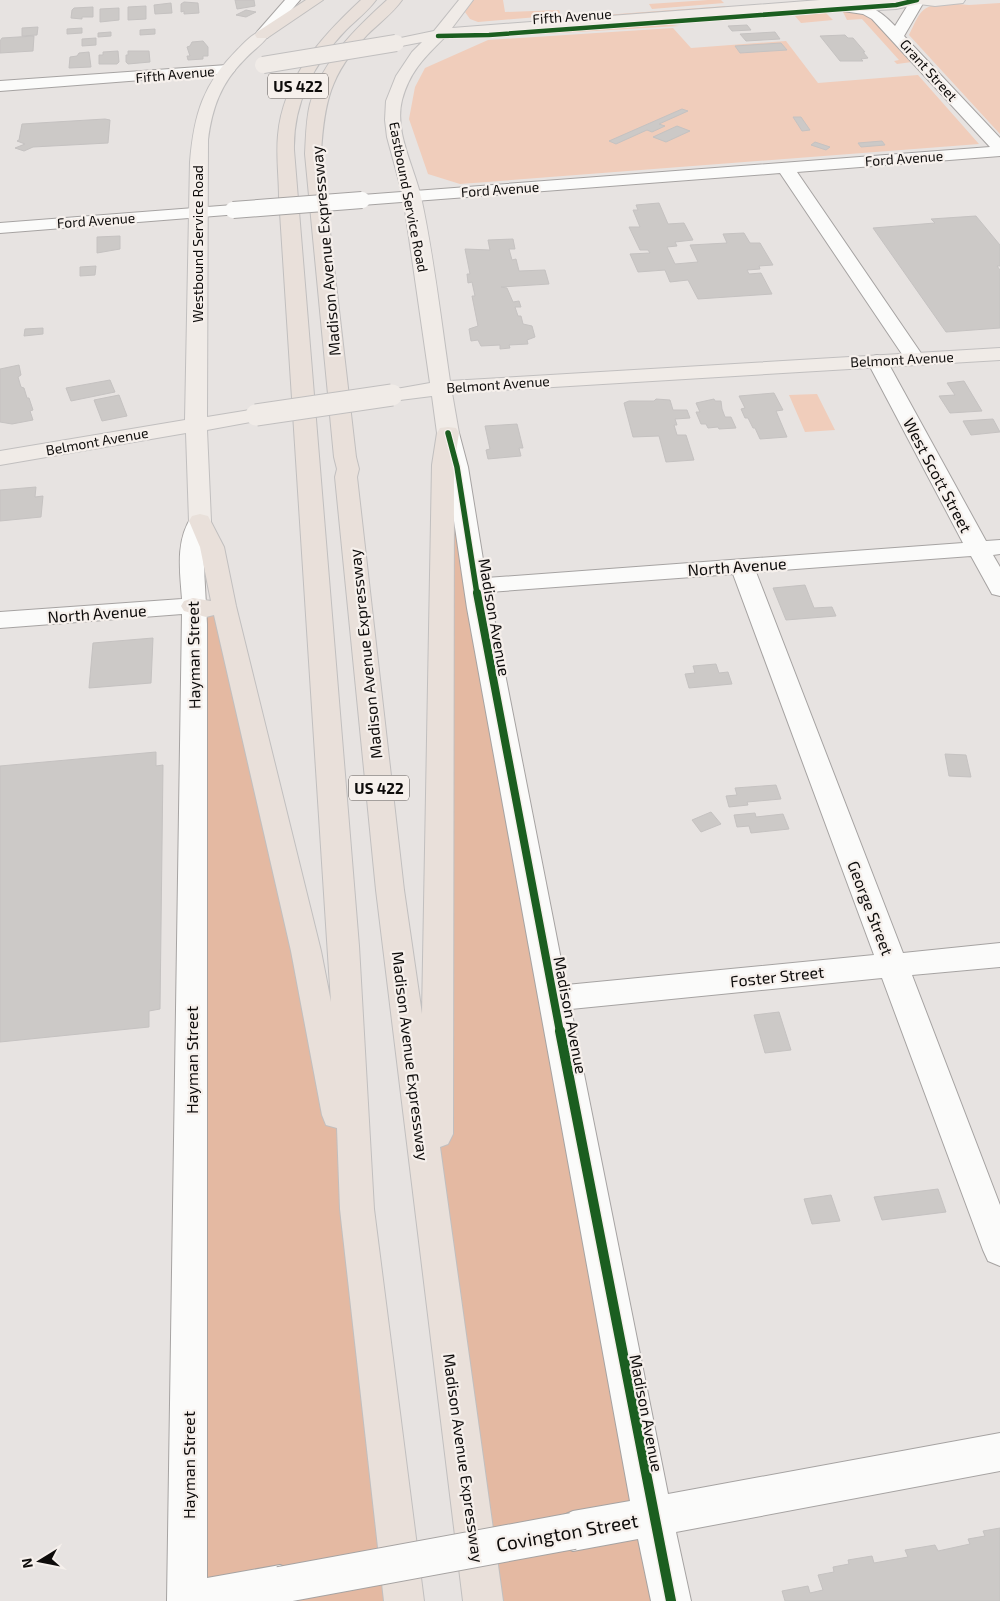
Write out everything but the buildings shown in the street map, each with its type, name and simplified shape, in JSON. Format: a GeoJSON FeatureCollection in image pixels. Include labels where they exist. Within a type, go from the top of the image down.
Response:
{"type":"FeatureCollection","features":[{"type":"Feature","properties":{"kind":"highway"},"geometry":{"type":"LineString","coordinates":[[262,35],[316,0]]}},
{"type":"Feature","properties":{"kind":"highway","name":"Madison Avenue Expressway"},"geometry":{"type":"LineString","coordinates":[[369,0],[339,27],[305,70],[290,107],[286,135],[288,196],[344,946],[357,1209],[404,1601]]}},
{"type":"Feature","properties":{"kind":"highway","name":"Madison Avenue Expressway"},"geometry":{"type":"LineString","coordinates":[[395,0],[361,33],[334,66],[318,104],[313,154],[345,457],[348,470],[346,477],[390,890],[483,1601]]}},
{"type":"Feature","properties":{"kind":"highway"},"geometry":{"type":"LineString","coordinates":[[435,1238],[443,465],[448,433]]}},
{"type":"Feature","properties":{"kind":"highway"},"geometry":{"type":"LineString","coordinates":[[200,521],[212,547],[224,606],[306,951],[357,1209]]}},
{"type":"Feature","properties":{"kind":"highway"},"geometry":{"type":"LineString","coordinates":[[193,606],[206,609],[224,606]]}},
{"type":"Feature","properties":{"kind":"main road","name":"Eastbound Service Road"},"geometry":{"type":"LineString","coordinates":[[442,388],[412,196],[395,137],[393,120],[394,102],[404,76],[417,55],[438,36],[466,0]]}},
{"type":"Feature","properties":{"kind":"main road","name":"Fifth Avenue"},"geometry":{"type":"LineString","coordinates":[[227,70],[438,36],[452,32],[878,0]]}},
{"type":"Feature","properties":{"kind":"main road","name":"Fifth Avenue"},"geometry":{"type":"LineString","coordinates":[[438,36],[499,35],[848,8],[919,0],[935,2],[958,0]]}},
{"type":"Feature","properties":{"kind":"main road"},"geometry":{"type":"LineString","coordinates":[[455,14],[470,22],[501,28]]}},
{"type":"Feature","properties":{"kind":"main road","name":"Westbound Service Road"},"geometry":{"type":"LineString","coordinates":[[200,521],[196,424],[200,129],[203,114],[215,84],[247,48],[262,35]]}},
{"type":"Feature","properties":{"kind":"main road","name":"Belmont Avenue"},"geometry":{"type":"LineString","coordinates":[[0,458],[196,424],[442,388],[1000,354]]}},
{"type":"Feature","properties":{"kind":"main road","name":"Madison Avenue"},"geometry":{"type":"LineString","coordinates":[[442,388],[448,433]]}},
{"type":"Feature","properties":{"kind":"street","name":"Westbound Service Road"},"geometry":{"type":"LineString","coordinates":[[262,35],[293,0]]}},
{"type":"Feature","properties":{"kind":"street"},"geometry":{"type":"LineString","coordinates":[[897,36],[910,11],[919,0]]}},
{"type":"Feature","properties":{"kind":"street","name":"Grant Street"},"geometry":{"type":"LineString","coordinates":[[848,8],[864,10],[874,14],[897,36],[1000,149]]}},
{"type":"Feature","properties":{"kind":"street","name":"Fifth Avenue"},"geometry":{"type":"LineString","coordinates":[[0,86],[227,70]]}},
{"type":"Feature","properties":{"kind":"street","name":"Ford Avenue"},"geometry":{"type":"LineString","coordinates":[[0,228],[1000,149]]}},
{"type":"Feature","properties":{"kind":"street"},"geometry":{"type":"LineString","coordinates":[[785,167],[916,358]]}},
{"type":"Feature","properties":{"kind":"street","name":"West Scott Street"},"geometry":{"type":"LineString","coordinates":[[877,360],[989,548],[1000,589]]}},
{"type":"Feature","properties":{"kind":"street","name":"Madison Avenue"},"geometry":{"type":"LineString","coordinates":[[448,433],[457,466],[475,586],[653,1516],[671,1601]]}},
{"type":"Feature","properties":{"kind":"street","name":"Hayman Street"},"geometry":{"type":"LineString","coordinates":[[188,1601],[195,624],[191,549],[200,521]]}},
{"type":"Feature","properties":{"kind":"street","name":"North Avenue"},"geometry":{"type":"LineString","coordinates":[[475,586],[989,548]]}},
{"type":"Feature","properties":{"kind":"street","name":"George Street"},"geometry":{"type":"LineString","coordinates":[[742,566],[1000,1250]]}},
{"type":"Feature","properties":{"kind":"street","name":"North Avenue"},"geometry":{"type":"LineString","coordinates":[[0,620],[193,606]]}},
{"type":"Feature","properties":{"kind":"street","name":"Foster Street"},"geometry":{"type":"LineString","coordinates":[[554,998],[1000,955]]}},
{"type":"Feature","properties":{"kind":"street","name":"Covington Street"},"geometry":{"type":"LineString","coordinates":[[193,1601],[1000,1452]]}},
{"type":"Feature","properties":{"kind":"shaded area"},"geometry":{"type":"Polygon","coordinates":[[[473,0],[503,0],[505,12],[559,10],[561,15],[478,22],[470,19],[465,12],[473,0]]]}},
{"type":"Feature","properties":{"kind":"shaded area"},"geometry":{"type":"Polygon","coordinates":[[[721,0],[724,3],[652,9],[649,4],[721,0]]]}},
{"type":"Feature","properties":{"kind":"shaded area"},"geometry":{"type":"Polygon","coordinates":[[[878,0],[848,8],[593,27],[590,21],[601,20],[578,17],[725,6],[727,8],[878,0]]]}},
{"type":"Feature","properties":{"kind":"shaded area"},"geometry":{"type":"Polygon","coordinates":[[[947,3],[969,5],[1000,3],[1000,134],[909,35],[919,16],[926,8],[947,3]]]}},
{"type":"Feature","properties":{"kind":"shaded area"},"geometry":{"type":"Polygon","coordinates":[[[843,12],[869,14],[912,62],[897,64],[894,61],[899,60],[862,19],[847,20],[843,12]]]}},
{"type":"Feature","properties":{"kind":"shaded area"},"geometry":{"type":"Polygon","coordinates":[[[826,13],[833,20],[801,23],[795,16],[826,13]]]}},
{"type":"Feature","properties":{"kind":"shaded area"},"geometry":{"type":"Polygon","coordinates":[[[665,24],[679,26],[509,36],[665,24]]]}},
{"type":"Feature","properties":{"kind":"shaded area"},"geometry":{"type":"Polygon","coordinates":[[[673,28],[691,48],[786,41],[818,83],[918,75],[979,144],[460,184],[428,174],[409,119],[415,87],[425,68],[488,40],[673,28]]]}},
{"type":"Feature","properties":{"kind":"shaded area"},"geometry":{"type":"Polygon","coordinates":[[[817,394],[835,430],[805,432],[789,395],[817,394]]]}},
{"type":"Feature","properties":{"kind":"shaded area"},"geometry":{"type":"Polygon","coordinates":[[[443,465],[457,467],[671,1601],[483,1601],[435,1238],[443,465]]]}},
{"type":"Feature","properties":{"kind":"shaded area"},"geometry":{"type":"Polygon","coordinates":[[[193,606],[224,606],[357,1209],[404,1601],[187,1601],[193,606]]]}},
{"type":"Feature","properties":{"kind":"cycle path"},"geometry":{"type":"LineString","coordinates":[[438,36],[489,35],[896,5],[917,0]]}},
{"type":"Feature","properties":{"kind":"cycle path"},"geometry":{"type":"LineString","coordinates":[[448,433],[457,467],[479,608],[653,1516],[671,1601]]}}]}
